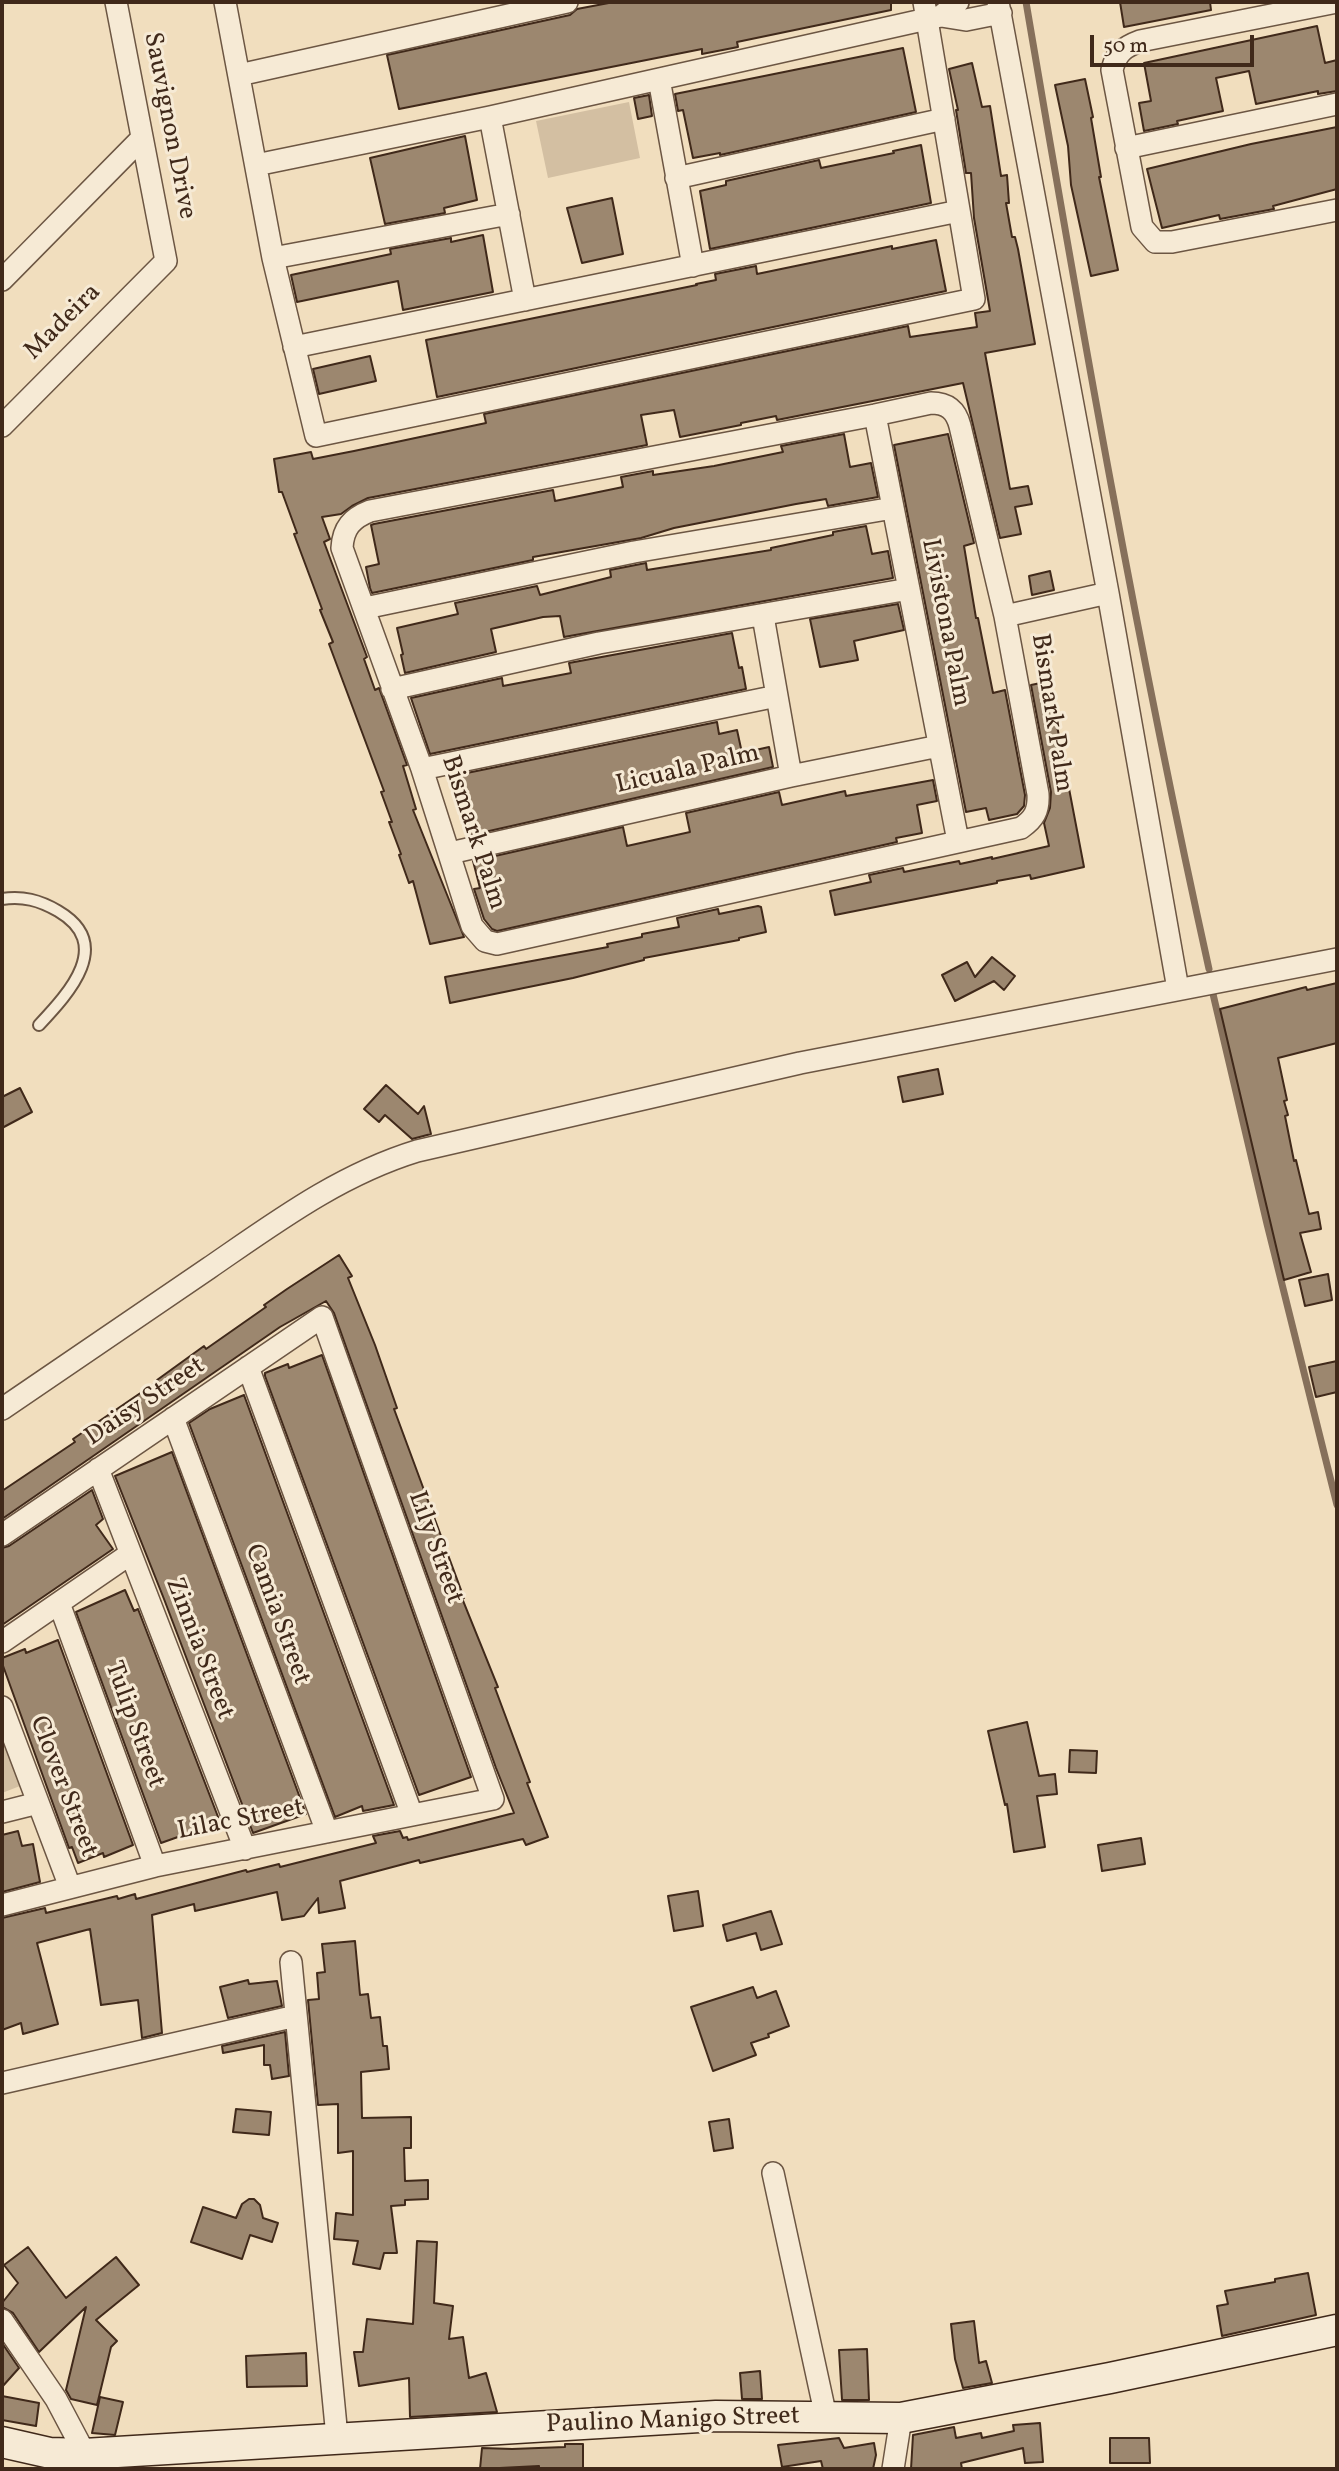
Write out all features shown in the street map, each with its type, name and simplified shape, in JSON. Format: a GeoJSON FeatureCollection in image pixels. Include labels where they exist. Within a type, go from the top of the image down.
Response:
{"type":"FeatureCollection","features":[{"type":"Feature","properties":{"kind":"street","name":"Sauvignon Drive"},"geometry":{"type":"LineString","coordinates":[[116,2],[166,261]]}},
{"type":"Feature","properties":{"kind":"street"},"geometry":{"type":"LineString","coordinates":[[225,2],[273,258],[316,436],[974,299],[944,118],[931,12]]}},
{"type":"Feature","properties":{"kind":"street"},"geometry":{"type":"LineString","coordinates":[[239,75],[567,2]]}},
{"type":"Feature","properties":{"kind":"street"},"geometry":{"type":"LineString","coordinates":[[256,165],[659,79],[931,12],[958,2]]}},
{"type":"Feature","properties":{"kind":"street"},"geometry":{"type":"LineString","coordinates":[[1337,2],[1129,45],[1115,59],[1112,70],[1142,227],[1155,242],[1172,242],[1337,210]]}},
{"type":"Feature","properties":{"kind":"street"},"geometry":{"type":"LineString","coordinates":[[931,12],[966,20],[1000,7],[1178,989]]}},
{"type":"Feature","properties":{"kind":"street"},"geometry":{"type":"LineString","coordinates":[[659,79],[692,266]]}},
{"type":"Feature","properties":{"kind":"street"},"geometry":{"type":"LineString","coordinates":[[1126,148],[1337,104]]}},
{"type":"Feature","properties":{"kind":"street"},"geometry":{"type":"LineString","coordinates":[[490,117],[525,300]]}},
{"type":"Feature","properties":{"kind":"street"},"geometry":{"type":"LineString","coordinates":[[676,178],[944,118]]}},
{"type":"Feature","properties":{"kind":"street"},"geometry":{"type":"LineString","coordinates":[[2,280],[142,138]]}},
{"type":"Feature","properties":{"kind":"street"},"geometry":{"type":"LineString","coordinates":[[294,347],[959,211]]}},
{"type":"Feature","properties":{"kind":"street"},"geometry":{"type":"LineString","coordinates":[[273,258],[509,214]]}},
{"type":"Feature","properties":{"kind":"street","name":"Madeira"},"geometry":{"type":"LineString","coordinates":[[2,426],[166,261]]}},
{"type":"Feature","properties":{"kind":"street","name":"Bismark Palm"},"geometry":{"type":"LineString","coordinates":[[942,403],[951,408],[957,416],[1005,616],[1039,806],[1031,821],[1020,828],[497,944],[485,941],[472,926],[422,769],[342,548],[346,528],[359,516],[370,511],[875,415],[942,403]]}},
{"type":"Feature","properties":{"kind":"street","name":"Livistona Palm"},"geometry":{"type":"LineString","coordinates":[[875,415],[958,841]]}},
{"type":"Feature","properties":{"kind":"street"},"geometry":{"type":"LineString","coordinates":[[365,608],[634,552],[894,508]]}},
{"type":"Feature","properties":{"kind":"street"},"geometry":{"type":"LineString","coordinates":[[392,690],[599,643],[909,589]]}},
{"type":"Feature","properties":{"kind":"street"},"geometry":{"type":"LineString","coordinates":[[1005,616],[1108,593]]}},
{"type":"Feature","properties":{"kind":"street"},"geometry":{"type":"LineString","coordinates":[[763,616],[791,776]]}},
{"type":"Feature","properties":{"kind":"street"},"geometry":{"type":"LineString","coordinates":[[422,769],[777,696]]}},
{"type":"Feature","properties":{"kind":"street","name":"Licuala Palm"},"geometry":{"type":"LineString","coordinates":[[450,853],[791,776],[939,746]]}},
{"type":"Feature","properties":{"kind":"street"},"geometry":{"type":"LineString","coordinates":[[2,1409],[285,1216],[355,1174],[388,1160],[800,1063],[1337,959]]}},
{"type":"Feature","properties":{"kind":"street","name":"Daisy Street"},"geometry":{"type":"LineString","coordinates":[[2,1535],[322,1317]]}},
{"type":"Feature","properties":{"kind":"street","name":"Lily Street"},"geometry":{"type":"LineString","coordinates":[[322,1317],[493,1798]]}},
{"type":"Feature","properties":{"kind":"street"},"geometry":{"type":"LineString","coordinates":[[248,1367],[412,1815]]}},
{"type":"Feature","properties":{"kind":"street","name":"Camia Street"},"geometry":{"type":"LineString","coordinates":[[173,1418],[327,1832]]}},
{"type":"Feature","properties":{"kind":"street","name":"Zinnia Street"},"geometry":{"type":"LineString","coordinates":[[98,1469],[245,1849]]}},
{"type":"Feature","properties":{"kind":"street"},"geometry":{"type":"LineString","coordinates":[[2,1642],[131,1554]]}},
{"type":"Feature","properties":{"kind":"street","name":"Tulip Street"},"geometry":{"type":"LineString","coordinates":[[59,1603],[155,1867]]}},
{"type":"Feature","properties":{"kind":"street","name":"Clover Street"},"geometry":{"type":"LineString","coordinates":[[2,1707],[70,1888]]}},
{"type":"Feature","properties":{"kind":"street","name":"Lilac Street"},"geometry":{"type":"LineString","coordinates":[[2,1905],[155,1867],[493,1798]]}},
{"type":"Feature","properties":{"kind":"street"},"geometry":{"type":"LineString","coordinates":[[2,1812],[38,1803]]}},
{"type":"Feature","properties":{"kind":"street"},"geometry":{"type":"LineString","coordinates":[[291,1962],[337,2437]]}},
{"type":"Feature","properties":{"kind":"street"},"geometry":{"type":"LineString","coordinates":[[2,2083],[296,2016]]}},
{"type":"Feature","properties":{"kind":"street"},"geometry":{"type":"LineString","coordinates":[[773,2173],[826,2417]]}},
{"type":"Feature","properties":{"kind":"street"},"geometry":{"type":"LineString","coordinates":[[2,2320],[56,2399],[88,2461]]}},
{"type":"Feature","properties":{"kind":"street","name":"Paulino Manigo Street"},"geometry":{"type":"LineString","coordinates":[[2,2442],[88,2461],[337,2437],[716,2416],[901,2418],[1110,2378],[1337,2330]]}},
{"type":"Feature","properties":{"kind":"street"},"geometry":{"type":"LineString","coordinates":[[893,2469],[901,2418]]}},
{"type":"Feature","properties":{"kind":"lane"},"geometry":{"type":"LineString","coordinates":[[2,899],[21,896],[50,906],[71,919],[84,937],[85,962],[57,1006],[39,1025]]}},
{"type":"Feature","properties":{"kind":"shaded area"},"geometry":{"type":"Polygon","coordinates":[[[629,102],[640,158],[548,178],[536,121],[629,102]]]}},
{"type":"Feature","properties":{"kind":"shaded area"},"geometry":{"type":"Polygon","coordinates":[[[2,1738],[20,1786],[2,1793],[2,1738]]]}},
{"type":"Feature","properties":{"kind":"building"},"geometry":{"type":"Polygon","coordinates":[[[614,2],[891,2],[891,10],[737,42],[738,47],[702,54],[702,49],[399,109],[387,55],[570,15],[577,9],[614,2]]]}},
{"type":"Feature","properties":{"kind":"building"},"geometry":{"type":"Polygon","coordinates":[[[1120,2],[1210,2],[1211,10],[1124,27],[1120,2]]]}},
{"type":"Feature","properties":{"kind":"building"},"geometry":{"type":"Polygon","coordinates":[[[1317,26],[1325,63],[1337,60],[1337,91],[1318,94],[1318,91],[1256,104],[1249,71],[1216,78],[1223,111],[1144,131],[1139,103],[1151,101],[1144,63],[1317,26]]]}},
{"type":"Feature","properties":{"kind":"building"},"geometry":{"type":"Polygon","coordinates":[[[903,48],[916,112],[720,155],[693,158],[683,110],[678,111],[675,94],[903,48]]]}},
{"type":"Feature","properties":{"kind":"building"},"geometry":{"type":"Polygon","coordinates":[[[972,63],[982,107],[990,106],[1001,176],[1007,175],[1009,203],[1006,203],[1012,237],[1015,237],[1018,249],[1035,344],[985,353],[1010,489],[1028,486],[1032,504],[1015,507],[1021,534],[1000,538],[963,383],[777,420],[776,416],[680,437],[674,410],[641,415],[647,445],[368,498],[341,514],[322,517],[330,539],[324,542],[367,657],[364,659],[375,690],[379,688],[407,765],[403,766],[416,809],[413,810],[464,937],[430,944],[413,881],[409,883],[389,822],[392,822],[381,792],[384,791],[329,644],[333,642],[294,534],[297,533],[282,492],[279,492],[274,459],[311,452],[313,459],[354,451],[486,423],[484,414],[908,326],[910,337],[977,327],[975,313],[990,311],[974,218],[971,173],[966,173],[958,110],[949,69],[972,63]]]}},
{"type":"Feature","properties":{"kind":"building"},"geometry":{"type":"Polygon","coordinates":[[[1085,79],[1093,117],[1099,177],[1118,270],[1091,276],[1071,185],[1068,146],[1055,85],[1085,79]]]}},
{"type":"Feature","properties":{"kind":"building"},"geometry":{"type":"Polygon","coordinates":[[[649,95],[652,116],[638,119],[634,98],[649,95]]]}},
{"type":"Feature","properties":{"kind":"building"},"geometry":{"type":"Polygon","coordinates":[[[1337,127],[1337,189],[1273,206],[1274,209],[1220,219],[1219,215],[1162,228],[1147,169],[1337,127]]]}},
{"type":"Feature","properties":{"kind":"building"},"geometry":{"type":"Polygon","coordinates":[[[465,136],[477,200],[444,208],[445,213],[385,224],[370,158],[465,136]]]}},
{"type":"Feature","properties":{"kind":"building"},"geometry":{"type":"Polygon","coordinates":[[[921,145],[931,203],[710,249],[700,191],[726,185],[726,181],[819,160],[821,168],[921,145]]]}},
{"type":"Feature","properties":{"kind":"building"},"geometry":{"type":"Polygon","coordinates":[[[612,198],[623,254],[582,263],[567,208],[612,198]]]}},
{"type":"Feature","properties":{"kind":"building"},"geometry":{"type":"Polygon","coordinates":[[[483,235],[493,292],[403,310],[398,281],[297,302],[291,275],[391,254],[390,249],[451,238],[451,242],[483,235]]]}},
{"type":"Feature","properties":{"kind":"building"},"geometry":{"type":"Polygon","coordinates":[[[936,240],[946,291],[437,397],[426,340],[697,285],[716,280],[715,274],[756,266],[757,274],[892,246],[892,249],[936,240]]]}},
{"type":"Feature","properties":{"kind":"building"},"geometry":{"type":"Polygon","coordinates":[[[370,356],[376,381],[319,394],[313,369],[370,356]]]}},
{"type":"Feature","properties":{"kind":"building"},"geometry":{"type":"Polygon","coordinates":[[[844,434],[850,467],[871,463],[878,497],[828,506],[826,499],[796,504],[674,528],[641,538],[533,557],[533,560],[372,593],[370,588],[366,567],[379,564],[371,525],[374,524],[553,490],[555,501],[623,487],[621,477],[653,471],[653,475],[714,466],[783,452],[781,446],[844,434]]]}},
{"type":"Feature","properties":{"kind":"building"},"geometry":{"type":"Polygon","coordinates":[[[948,434],[974,543],[964,546],[976,618],[993,693],[1005,690],[1025,795],[1024,806],[1017,814],[989,820],[986,808],[966,812],[894,445],[948,434]]]}},
{"type":"Feature","properties":{"kind":"building"},"geometry":{"type":"Polygon","coordinates":[[[866,526],[872,554],[888,551],[893,578],[564,637],[560,616],[543,617],[491,629],[496,652],[405,673],[397,628],[458,614],[455,603],[537,586],[540,595],[611,577],[610,570],[646,563],[647,570],[771,550],[833,535],[833,532],[866,526]]]}},
{"type":"Feature","properties":{"kind":"building"},"geometry":{"type":"Polygon","coordinates":[[[1050,571],[1054,590],[1032,595],[1029,576],[1050,571]]]}},
{"type":"Feature","properties":{"kind":"building"},"geometry":{"type":"Polygon","coordinates":[[[898,604],[904,630],[854,641],[858,660],[820,667],[810,619],[898,604]]]}},
{"type":"Feature","properties":{"kind":"building"},"geometry":{"type":"Polygon","coordinates":[[[732,633],[746,689],[430,754],[411,698],[502,678],[503,686],[571,673],[569,663],[732,633]]]}},
{"type":"Feature","properties":{"kind":"building"},"geometry":{"type":"Polygon","coordinates":[[[1050,681],[1084,867],[1031,879],[1030,875],[997,881],[835,915],[830,891],[871,882],[869,875],[903,868],[904,872],[959,861],[960,864],[992,859],[1049,846],[1044,823],[1050,808],[1051,792],[1031,685],[1050,681]]]}},
{"type":"Feature","properties":{"kind":"building"},"geometry":{"type":"Polygon","coordinates":[[[717,722],[719,734],[737,730],[742,753],[769,747],[773,767],[467,836],[463,817],[467,816],[457,775],[717,722]]]}},
{"type":"Feature","properties":{"kind":"building"},"geometry":{"type":"Polygon","coordinates":[[[933,780],[937,801],[917,805],[922,833],[896,838],[897,842],[497,931],[484,919],[474,889],[480,888],[473,861],[623,827],[627,846],[690,832],[686,813],[779,792],[782,805],[845,791],[846,796],[933,780]]]}},
{"type":"Feature","properties":{"kind":"building"},"geometry":{"type":"Polygon","coordinates":[[[761,907],[766,932],[739,940],[644,958],[573,978],[450,1003],[445,977],[608,947],[607,944],[642,937],[642,934],[679,927],[677,918],[718,909],[719,914],[761,907]]]}},
{"type":"Feature","properties":{"kind":"building"},"geometry":{"type":"Polygon","coordinates":[[[992,957],[1015,976],[1004,990],[994,981],[955,1001],[942,975],[967,962],[975,977],[992,957]]]}},
{"type":"Feature","properties":{"kind":"building"},"geometry":{"type":"Polygon","coordinates":[[[1337,983],[1337,1043],[1278,1058],[1287,1100],[1284,1101],[1288,1115],[1285,1116],[1294,1161],[1296,1160],[1309,1214],[1318,1212],[1321,1229],[1300,1233],[1311,1272],[1284,1280],[1220,1009],[1306,987],[1307,990],[1337,983]]]}},
{"type":"Feature","properties":{"kind":"building"},"geometry":{"type":"Polygon","coordinates":[[[938,1069],[943,1094],[903,1102],[898,1077],[938,1069]]]}},
{"type":"Feature","properties":{"kind":"building"},"geometry":{"type":"Polygon","coordinates":[[[386,1085],[418,1114],[424,1106],[431,1134],[412,1139],[385,1115],[379,1122],[364,1109],[386,1085]]]}},
{"type":"Feature","properties":{"kind":"building"},"geometry":{"type":"Polygon","coordinates":[[[20,1088],[32,1112],[2,1128],[2,1097],[20,1088]]]}},
{"type":"Feature","properties":{"kind":"building"},"geometry":{"type":"Polygon","coordinates":[[[339,1255],[352,1276],[348,1278],[375,1345],[397,1408],[394,1409],[462,1598],[498,1687],[495,1688],[548,1837],[526,1845],[523,1839],[420,1863],[419,1860],[340,1881],[345,1908],[319,1913],[318,1898],[304,1916],[282,1920],[277,1892],[195,1911],[194,1904],[152,1915],[162,2033],[142,2038],[138,2000],[101,2005],[90,1929],[37,1943],[58,2024],[23,2034],[21,2023],[2,2030],[2,1918],[45,1908],[46,1913],[117,1896],[118,1899],[135,1894],[136,1899],[246,1870],[247,1872],[279,1864],[280,1867],[376,1843],[373,1836],[400,1831],[403,1838],[407,1837],[408,1840],[514,1813],[334,1313],[326,1301],[280,1327],[2,1519],[2,1491],[75,1442],[73,1439],[204,1346],[206,1349],[266,1307],[264,1305],[339,1255]]]}},
{"type":"Feature","properties":{"kind":"building"},"geometry":{"type":"Polygon","coordinates":[[[1328,1274],[1332,1300],[1305,1306],[1299,1280],[1328,1274]]]}},
{"type":"Feature","properties":{"kind":"building"},"geometry":{"type":"Polygon","coordinates":[[[322,1355],[471,1777],[419,1795],[265,1376],[265,1373],[288,1364],[289,1368],[322,1355]]]}},
{"type":"Feature","properties":{"kind":"building"},"geometry":{"type":"Polygon","coordinates":[[[1337,1361],[1337,1392],[1316,1397],[1309,1367],[1337,1361]]]}},
{"type":"Feature","properties":{"kind":"building"},"geometry":{"type":"Polygon","coordinates":[[[244,1395],[394,1805],[363,1811],[362,1806],[335,1817],[189,1423],[210,1409],[244,1395]]]}},
{"type":"Feature","properties":{"kind":"building"},"geometry":{"type":"Polygon","coordinates":[[[172,1452],[306,1814],[253,1833],[115,1476],[172,1452]]]}},
{"type":"Feature","properties":{"kind":"building"},"geometry":{"type":"Polygon","coordinates":[[[92,1490],[103,1519],[96,1525],[113,1549],[2,1625],[2,1548],[9,1546],[92,1490]]]}},
{"type":"Feature","properties":{"kind":"building"},"geometry":{"type":"Polygon","coordinates":[[[125,1590],[134,1611],[138,1609],[220,1822],[161,1843],[76,1612],[125,1590]]]}},
{"type":"Feature","properties":{"kind":"building"},"geometry":{"type":"Polygon","coordinates":[[[58,1640],[133,1845],[104,1857],[103,1853],[78,1863],[72,1847],[69,1848],[2,1663],[2,1658],[25,1649],[26,1653],[58,1640]]]}},
{"type":"Feature","properties":{"kind":"building"},"geometry":{"type":"Polygon","coordinates":[[[1027,1722],[1039,1776],[1055,1774],[1057,1794],[1037,1796],[1045,1847],[1014,1852],[1007,1804],[1005,1805],[988,1731],[1027,1722]]]}},
{"type":"Feature","properties":{"kind":"building"},"geometry":{"type":"Polygon","coordinates":[[[1070,1750],[1097,1751],[1096,1773],[1069,1772],[1070,1750]]]}},
{"type":"Feature","properties":{"kind":"building"},"geometry":{"type":"Polygon","coordinates":[[[18,1831],[22,1846],[33,1844],[40,1882],[2,1892],[2,1835],[18,1831]]]}},
{"type":"Feature","properties":{"kind":"building"},"geometry":{"type":"Polygon","coordinates":[[[1141,1838],[1145,1864],[1102,1871],[1098,1845],[1141,1838]]]}},
{"type":"Feature","properties":{"kind":"building"},"geometry":{"type":"Polygon","coordinates":[[[698,1891],[703,1926],[674,1931],[668,1896],[698,1891]]]}},
{"type":"Feature","properties":{"kind":"building"},"geometry":{"type":"Polygon","coordinates":[[[771,1911],[782,1944],[761,1950],[756,1933],[727,1941],[723,1925],[771,1911]]]}},
{"type":"Feature","properties":{"kind":"building"},"geometry":{"type":"Polygon","coordinates":[[[355,1941],[360,1995],[368,1994],[371,2018],[380,2017],[389,2069],[361,2072],[362,2118],[411,2117],[411,2148],[404,2148],[405,2181],[428,2180],[428,2199],[405,2200],[405,2205],[391,2206],[397,2253],[384,2253],[380,2269],[353,2264],[358,2241],[334,2239],[336,2213],[353,2215],[353,2151],[338,2153],[338,2104],[318,2105],[308,2000],[319,1999],[317,1973],[325,1972],[322,1944],[355,1941]]]}},
{"type":"Feature","properties":{"kind":"building"},"geometry":{"type":"Polygon","coordinates":[[[248,1980],[249,1984],[277,1981],[282,2006],[228,2018],[220,1987],[248,1980]]]}},
{"type":"Feature","properties":{"kind":"building"},"geometry":{"type":"Polygon","coordinates":[[[753,1987],[757,1998],[776,1991],[789,2026],[751,2043],[756,2055],[713,2071],[691,2007],[753,1987]]]}},
{"type":"Feature","properties":{"kind":"building"},"geometry":{"type":"Polygon","coordinates":[[[285,2032],[289,2076],[272,2079],[270,2065],[264,2065],[264,2045],[223,2053],[222,2046],[285,2032]]]}},
{"type":"Feature","properties":{"kind":"building"},"geometry":{"type":"Polygon","coordinates":[[[236,2109],[271,2112],[269,2135],[233,2132],[236,2109]]]}},
{"type":"Feature","properties":{"kind":"building"},"geometry":{"type":"Polygon","coordinates":[[[729,2119],[733,2148],[714,2151],[709,2122],[729,2119]]]}},
{"type":"Feature","properties":{"kind":"building"},"geometry":{"type":"Polygon","coordinates":[[[254,2199],[260,2205],[263,2218],[278,2223],[272,2242],[250,2235],[242,2259],[191,2242],[203,2207],[236,2218],[242,2204],[254,2199]]]}},
{"type":"Feature","properties":{"kind":"building"},"geometry":{"type":"Polygon","coordinates":[[[417,2241],[437,2242],[434,2303],[453,2306],[449,2339],[463,2337],[469,2378],[486,2373],[497,2412],[410,2417],[409,2378],[359,2386],[354,2352],[363,2352],[367,2319],[413,2324],[417,2241]]]}},
{"type":"Feature","properties":{"kind":"building"},"geometry":{"type":"Polygon","coordinates":[[[28,2247],[66,2298],[116,2257],[139,2285],[96,2320],[117,2341],[111,2347],[97,2405],[71,2399],[66,2390],[86,2307],[39,2352],[13,2313],[2,2307],[2,2303],[18,2283],[4,2265],[28,2247]]]}},
{"type":"Feature","properties":{"kind":"building"},"geometry":{"type":"Polygon","coordinates":[[[1308,2273],[1316,2315],[1222,2336],[1217,2306],[1228,2304],[1225,2291],[1308,2273]]]}},
{"type":"Feature","properties":{"kind":"building"},"geometry":{"type":"Polygon","coordinates":[[[974,2321],[979,2363],[986,2361],[992,2383],[963,2388],[955,2359],[951,2324],[974,2321]]]}},
{"type":"Feature","properties":{"kind":"building"},"geometry":{"type":"Polygon","coordinates":[[[2,2343],[19,2368],[2,2387],[2,2343]]]}},
{"type":"Feature","properties":{"kind":"building"},"geometry":{"type":"Polygon","coordinates":[[[867,2349],[869,2400],[842,2400],[839,2350],[867,2349]]]}},
{"type":"Feature","properties":{"kind":"building"},"geometry":{"type":"Polygon","coordinates":[[[306,2353],[307,2386],[247,2387],[246,2356],[306,2353]]]}},
{"type":"Feature","properties":{"kind":"building"},"geometry":{"type":"Polygon","coordinates":[[[760,2371],[762,2399],[742,2399],[740,2373],[760,2371]]]}},
{"type":"Feature","properties":{"kind":"building"},"geometry":{"type":"Polygon","coordinates":[[[2,2396],[39,2403],[36,2426],[2,2420],[2,2396]]]}},
{"type":"Feature","properties":{"kind":"building"},"geometry":{"type":"Polygon","coordinates":[[[100,2397],[123,2402],[115,2435],[92,2433],[100,2397]]]}},
{"type":"Feature","properties":{"kind":"building"},"geometry":{"type":"Polygon","coordinates":[[[1040,2423],[1043,2462],[1025,2463],[1023,2448],[961,2463],[962,2469],[911,2469],[913,2435],[954,2427],[956,2438],[981,2433],[982,2438],[1014,2431],[1013,2425],[1040,2423]]]}},
{"type":"Feature","properties":{"kind":"building"},"geometry":{"type":"Polygon","coordinates":[[[839,2438],[844,2448],[874,2443],[876,2455],[873,2469],[823,2469],[821,2461],[782,2467],[778,2445],[839,2438]]]}},
{"type":"Feature","properties":{"kind":"building"},"geometry":{"type":"Polygon","coordinates":[[[1110,2438],[1149,2438],[1150,2463],[1110,2463],[1110,2438]]]}},
{"type":"Feature","properties":{"kind":"building"},"geometry":{"type":"Polygon","coordinates":[[[565,2444],[583,2444],[583,2469],[539,2469],[539,2466],[480,2469],[482,2448],[565,2447],[565,2444]]]}},
{"type":"Feature","properties":{"kind":"waterway"},"geometry":{"type":"LineString","coordinates":[[1026,2],[1112,487],[1158,728],[1209,969]]}},
{"type":"Feature","properties":{"kind":"waterway"},"geometry":{"type":"LineString","coordinates":[[1213,994],[1337,1505]]}}]}
